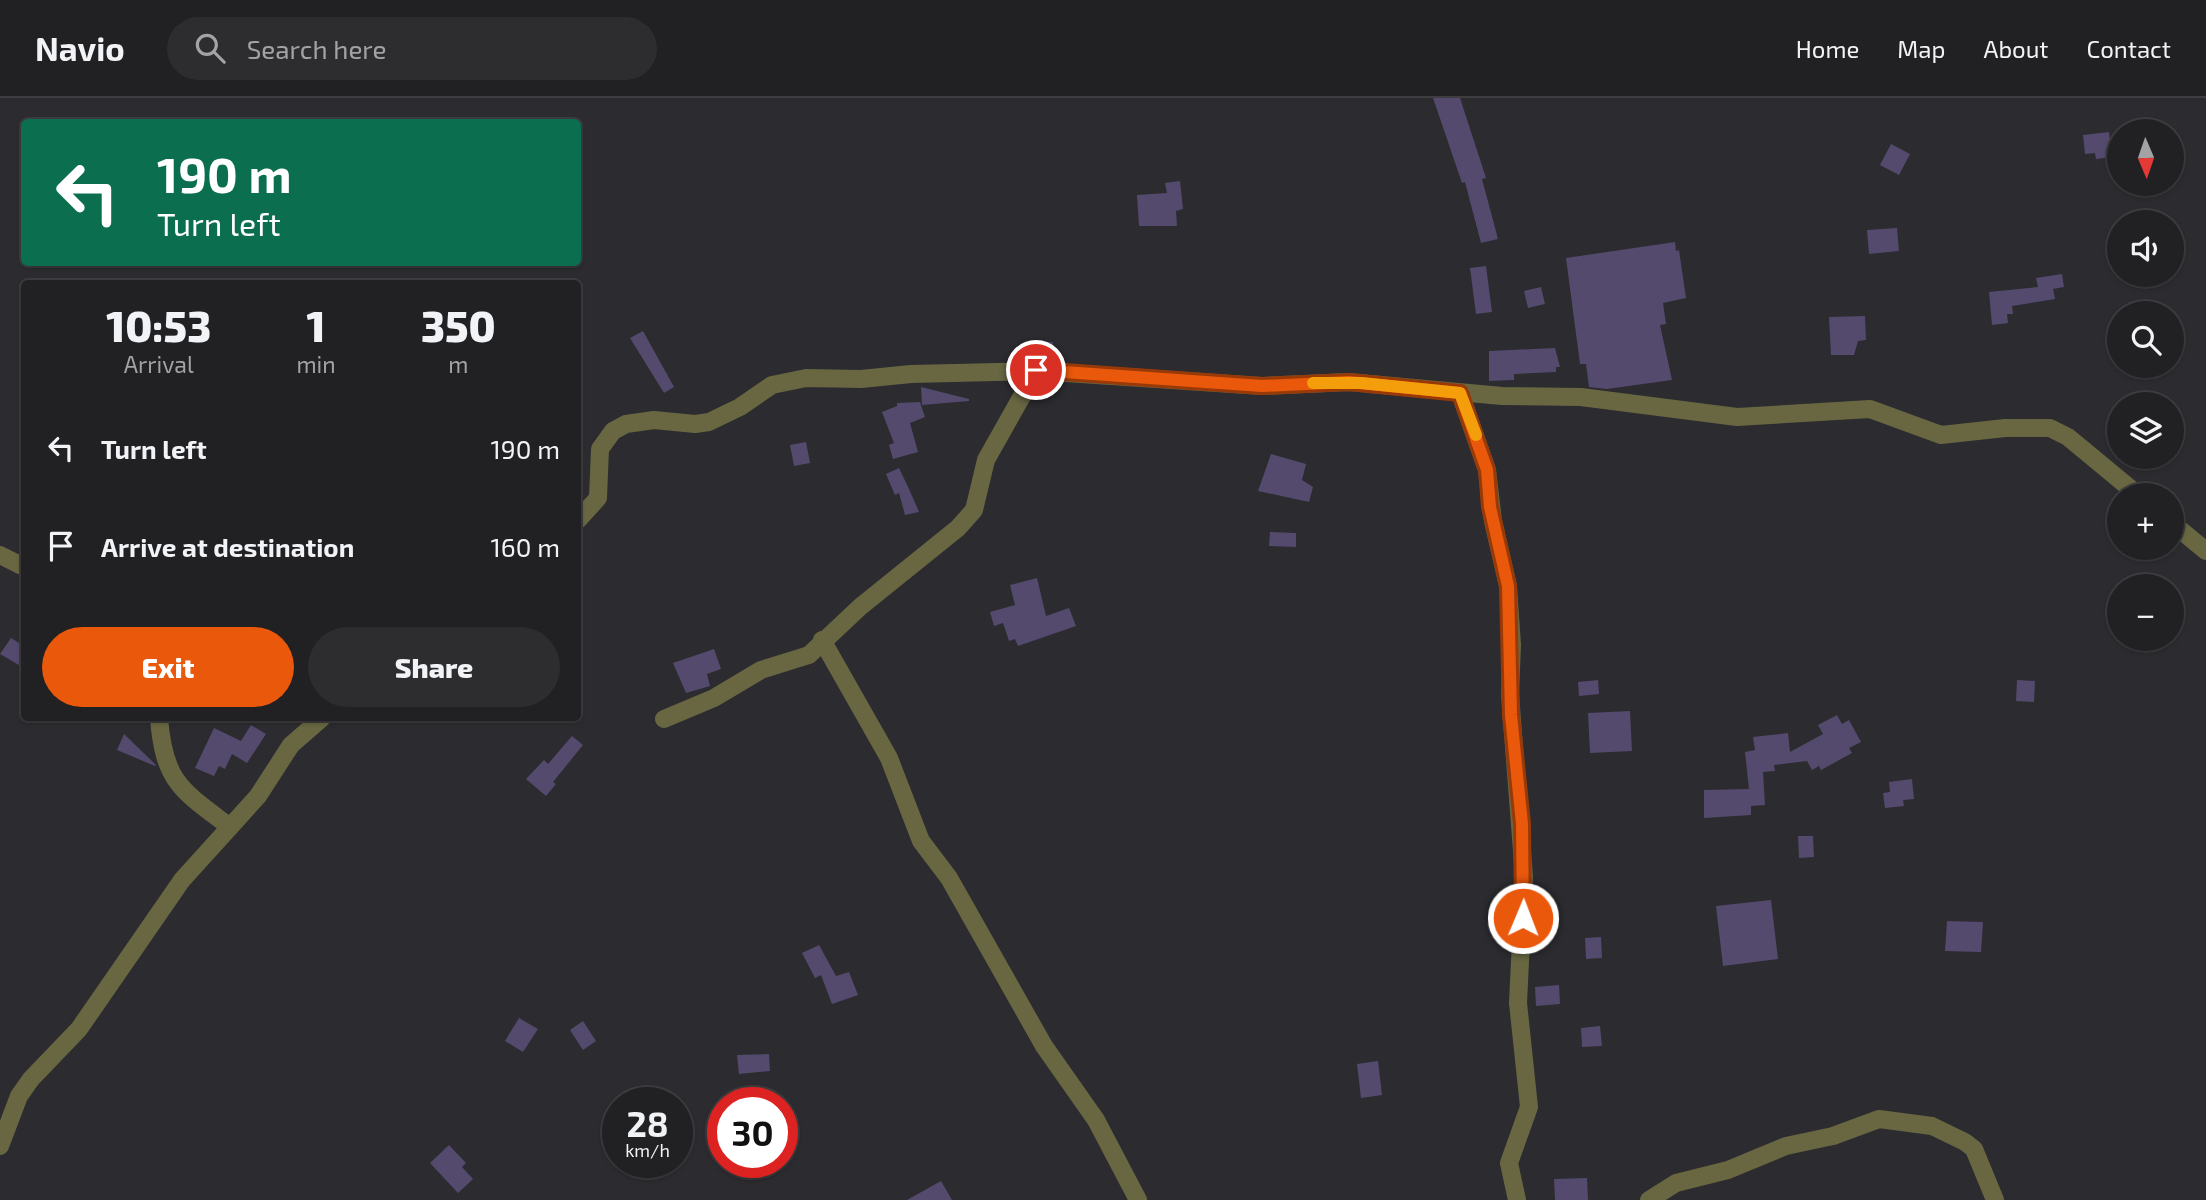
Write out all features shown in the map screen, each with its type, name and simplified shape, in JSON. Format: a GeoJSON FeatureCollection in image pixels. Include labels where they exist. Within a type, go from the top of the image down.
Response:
{"type":"FeatureCollection","features":[{"type":"Feature","properties":{"kind":"street"},"geometry":{"type":"LineString","coordinates":[[664,719],[714,698],[761,670],[809,655],[822,639],[970,516],[976,505],[986,460],[1036,370]]}},
{"type":"Feature","properties":{"kind":"street"},"geometry":{"type":"LineString","coordinates":[[581,517],[598,498],[600,449],[613,431],[626,424],[654,420],[695,424],[709,422],[740,408],[772,385],[806,378],[861,379],[912,374],[1036,370],[1262,386],[1349,382],[1460,393],[1606,399],[1737,418],[1870,409],[1941,435],[2005,428],[2050,428],[2068,436],[2124,483]]}},
{"type":"Feature","properties":{"kind":"street"},"geometry":{"type":"LineString","coordinates":[[1460,393],[1487,470],[1491,512],[1508,586],[1512,645],[1510,694],[1524,877],[1518,1003],[1529,1107],[1509,1163],[1517,1200]]}},
{"type":"Feature","properties":{"kind":"street"},"geometry":{"type":"LineString","coordinates":[[2184,533],[2206,551]]}},
{"type":"Feature","properties":{"kind":"street"},"geometry":{"type":"LineString","coordinates":[[0,555],[21,566]]}},
{"type":"Feature","properties":{"kind":"street"},"geometry":{"type":"LineString","coordinates":[[822,639],[889,758],[921,841],[949,878],[1044,1046],[1096,1120],[1138,1200]]}},
{"type":"Feature","properties":{"kind":"street"},"geometry":{"type":"LineString","coordinates":[[159,721],[162,750],[174,778],[187,794],[230,827]]}},
{"type":"Feature","properties":{"kind":"street"},"geometry":{"type":"LineString","coordinates":[[0,1146],[24,1088],[79,1029],[182,880],[258,796],[292,745],[319,721]]}},
{"type":"Feature","properties":{"kind":"street"},"geometry":{"type":"LineString","coordinates":[[1649,1200],[1676,1182],[1728,1170],[1786,1146],[1833,1136],[1879,1119],[1932,1126],[1965,1142],[1974,1149],[1995,1200]]}},
{"type":"Feature","properties":{"kind":"building"},"geometry":{"type":"Polygon","coordinates":[[[1433,98],[1460,98],[1486,178],[1482,179],[1498,239],[1481,243],[1465,182],[1462,183],[1433,98]]]}},
{"type":"Feature","properties":{"kind":"building"},"geometry":{"type":"Polygon","coordinates":[[[2107,132],[2107,158],[2096,159],[2095,153],[2085,154],[2083,135],[2107,132]]]}},
{"type":"Feature","properties":{"kind":"building"},"geometry":{"type":"Polygon","coordinates":[[[1891,144],[1910,154],[1899,175],[1880,165],[1891,144]]]}},
{"type":"Feature","properties":{"kind":"building"},"geometry":{"type":"Polygon","coordinates":[[[1180,181],[1183,209],[1176,211],[1177,226],[1139,226],[1137,195],[1167,193],[1165,183],[1180,181]]]}},
{"type":"Feature","properties":{"kind":"building"},"geometry":{"type":"Polygon","coordinates":[[[1897,228],[1899,251],[1869,254],[1867,230],[1897,228]]]}},
{"type":"Feature","properties":{"kind":"building"},"geometry":{"type":"Polygon","coordinates":[[[1675,242],[1676,251],[1679,250],[1686,298],[1663,303],[1666,324],[1660,325],[1672,380],[1607,389],[1589,387],[1586,364],[1580,364],[1566,258],[1675,242]]]}},
{"type":"Feature","properties":{"kind":"building"},"geometry":{"type":"Polygon","coordinates":[[[1486,266],[1492,312],[1476,314],[1470,268],[1486,266]]]}},
{"type":"Feature","properties":{"kind":"building"},"geometry":{"type":"Polygon","coordinates":[[[2062,274],[2064,287],[2053,289],[2055,299],[2012,306],[2013,314],[2007,314],[2008,323],[1992,325],[1989,292],[2038,287],[2036,278],[2062,274]]]}},
{"type":"Feature","properties":{"kind":"building"},"geometry":{"type":"Polygon","coordinates":[[[1541,287],[1545,304],[1528,308],[1524,291],[1541,287]]]}},
{"type":"Feature","properties":{"kind":"building"},"geometry":{"type":"Polygon","coordinates":[[[1865,316],[1866,340],[1858,341],[1854,355],[1831,355],[1829,317],[1865,316]]]}},
{"type":"Feature","properties":{"kind":"building"},"geometry":{"type":"Polygon","coordinates":[[[643,331],[674,387],[664,393],[630,338],[643,331]]]}},
{"type":"Feature","properties":{"kind":"building"},"geometry":{"type":"Polygon","coordinates":[[[1033,341],[1053,342],[1052,357],[1033,356],[1033,341]]]}},
{"type":"Feature","properties":{"kind":"building"},"geometry":{"type":"Polygon","coordinates":[[[1555,348],[1560,367],[1556,367],[1556,372],[1514,374],[1514,380],[1489,381],[1489,351],[1555,348]]]}},
{"type":"Feature","properties":{"kind":"building"},"geometry":{"type":"Polygon","coordinates":[[[921,387],[969,399],[969,401],[922,405],[921,387]]]}},
{"type":"Feature","properties":{"kind":"building"},"geometry":{"type":"Polygon","coordinates":[[[920,402],[925,417],[910,423],[918,452],[893,459],[889,445],[894,443],[882,412],[897,406],[897,403],[920,402]]]}},
{"type":"Feature","properties":{"kind":"building"},"geometry":{"type":"Polygon","coordinates":[[[806,442],[810,463],[794,466],[790,445],[806,442]]]}},
{"type":"Feature","properties":{"kind":"building"},"geometry":{"type":"Polygon","coordinates":[[[1271,454],[1306,464],[1302,480],[1313,487],[1309,502],[1258,491],[1271,454]]]}},
{"type":"Feature","properties":{"kind":"building"},"geometry":{"type":"Polygon","coordinates":[[[899,468],[919,512],[905,515],[899,493],[895,495],[886,474],[899,468]]]}},
{"type":"Feature","properties":{"kind":"building"},"geometry":{"type":"Polygon","coordinates":[[[1270,532],[1296,533],[1296,547],[1269,546],[1270,532]]]}},
{"type":"Feature","properties":{"kind":"building"},"geometry":{"type":"Polygon","coordinates":[[[1037,578],[1046,616],[1069,608],[1076,626],[1018,646],[1015,639],[1009,641],[1003,623],[994,626],[990,612],[1015,605],[1010,585],[1037,578]]]}},
{"type":"Feature","properties":{"kind":"building"},"geometry":{"type":"Polygon","coordinates":[[[11,638],[21,644],[21,666],[0,654],[11,638]]]}},
{"type":"Feature","properties":{"kind":"building"},"geometry":{"type":"Polygon","coordinates":[[[714,649],[721,669],[707,674],[710,686],[686,693],[673,663],[714,649]]]}},
{"type":"Feature","properties":{"kind":"building"},"geometry":{"type":"Polygon","coordinates":[[[1598,680],[1599,694],[1579,696],[1578,682],[1598,680]]]}},
{"type":"Feature","properties":{"kind":"building"},"geometry":{"type":"Polygon","coordinates":[[[2017,680],[2035,681],[2034,702],[2016,701],[2017,680]]]}},
{"type":"Feature","properties":{"kind":"building"},"geometry":{"type":"Polygon","coordinates":[[[1630,711],[1632,751],[1590,753],[1588,713],[1630,711]]]}},
{"type":"Feature","properties":{"kind":"building"},"geometry":{"type":"Polygon","coordinates":[[[1837,715],[1842,724],[1849,720],[1861,742],[1849,748],[1852,753],[1821,770],[1819,766],[1812,770],[1807,761],[1774,765],[1775,771],[1763,772],[1765,805],[1751,806],[1751,815],[1704,818],[1704,790],[1749,789],[1745,752],[1755,750],[1753,737],[1788,733],[1790,752],[1823,734],[1818,725],[1837,715]]]}},
{"type":"Feature","properties":{"kind":"building"},"geometry":{"type":"Polygon","coordinates":[[[251,725],[266,734],[247,763],[232,754],[225,769],[219,766],[214,776],[195,768],[214,728],[241,741],[251,725]]]}},
{"type":"Feature","properties":{"kind":"building"},"geometry":{"type":"Polygon","coordinates":[[[124,734],[156,765],[155,766],[117,750],[124,734]]]}},
{"type":"Feature","properties":{"kind":"building"},"geometry":{"type":"Polygon","coordinates":[[[572,736],[583,745],[553,782],[556,784],[546,796],[526,779],[544,760],[548,764],[572,736]]]}},
{"type":"Feature","properties":{"kind":"building"},"geometry":{"type":"Polygon","coordinates":[[[1912,779],[1914,799],[1903,800],[1904,806],[1885,808],[1883,793],[1890,792],[1889,782],[1912,779]]]}},
{"type":"Feature","properties":{"kind":"building"},"geometry":{"type":"Polygon","coordinates":[[[1798,836],[1813,836],[1814,857],[1799,858],[1798,836]]]}},
{"type":"Feature","properties":{"kind":"building"},"geometry":{"type":"Polygon","coordinates":[[[1771,900],[1778,959],[1723,966],[1716,906],[1771,900]]]}},
{"type":"Feature","properties":{"kind":"building"},"geometry":{"type":"Polygon","coordinates":[[[1947,921],[1983,922],[1981,952],[1945,951],[1947,921]]]}},
{"type":"Feature","properties":{"kind":"building"},"geometry":{"type":"Polygon","coordinates":[[[1601,937],[1602,958],[1586,959],[1585,938],[1601,937]]]}},
{"type":"Feature","properties":{"kind":"building"},"geometry":{"type":"Polygon","coordinates":[[[819,945],[836,976],[849,972],[858,995],[832,1004],[821,975],[815,978],[802,953],[819,945]]]}},
{"type":"Feature","properties":{"kind":"building"},"geometry":{"type":"Polygon","coordinates":[[[1559,985],[1560,1004],[1536,1006],[1535,987],[1559,985]]]}},
{"type":"Feature","properties":{"kind":"building"},"geometry":{"type":"Polygon","coordinates":[[[519,1018],[538,1029],[523,1052],[505,1041],[519,1018]]]}},
{"type":"Feature","properties":{"kind":"building"},"geometry":{"type":"Polygon","coordinates":[[[583,1021],[596,1041],[583,1050],[570,1030],[583,1021]]]}},
{"type":"Feature","properties":{"kind":"building"},"geometry":{"type":"Polygon","coordinates":[[[1600,1026],[1602,1046],[1582,1047],[1581,1028],[1600,1026]]]}},
{"type":"Feature","properties":{"kind":"building"},"geometry":{"type":"Polygon","coordinates":[[[769,1054],[770,1071],[739,1074],[737,1055],[769,1054]]]}},
{"type":"Feature","properties":{"kind":"building"},"geometry":{"type":"Polygon","coordinates":[[[1378,1061],[1382,1095],[1361,1098],[1357,1064],[1378,1061]]]}},
{"type":"Feature","properties":{"kind":"building"},"geometry":{"type":"Polygon","coordinates":[[[449,1145],[466,1163],[462,1167],[473,1179],[458,1193],[430,1163],[449,1145]]]}},
{"type":"Feature","properties":{"kind":"building"},"geometry":{"type":"Polygon","coordinates":[[[1587,1178],[1588,1200],[1555,1200],[1554,1179],[1587,1178]]]}},
{"type":"Feature","properties":{"kind":"building"},"geometry":{"type":"Polygon","coordinates":[[[941,1181],[952,1200],[907,1200],[941,1181]]]}},
{"type":"Feature","properties":{"kind":"slow traffic"},"geometry":{"type":"LineString","coordinates":[[1313,383],[1349,382],[1460,393],[1476,435]]}},
{"type":"Feature","properties":{"kind":"route"},"geometry":{"type":"LineString","coordinates":[[1036,370],[1091,376],[1262,386],[1349,382],[1460,393],[1487,470],[1490,507],[1508,586],[1512,645],[1512,736],[1522,824],[1523,918]]}}]}
